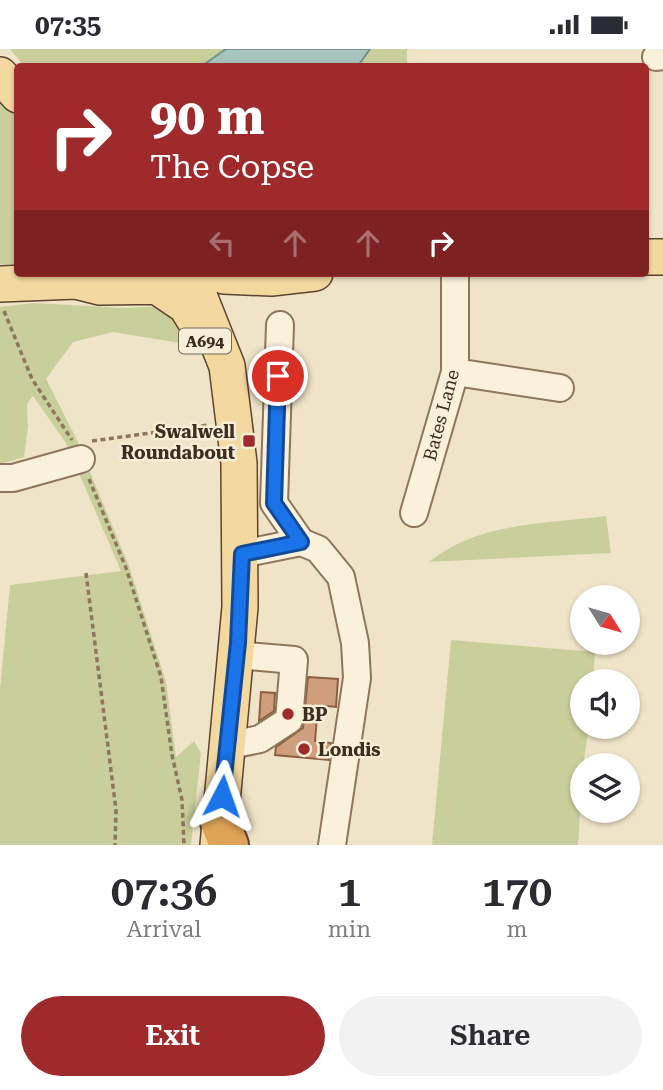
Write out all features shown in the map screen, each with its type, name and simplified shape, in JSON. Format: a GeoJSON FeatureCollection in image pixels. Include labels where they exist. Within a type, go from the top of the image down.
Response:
{"type":"FeatureCollection","features":[{"type":"Feature","properties":{"kind":"main road"},"geometry":{"type":"LineString","coordinates":[[0,75],[14,91]]}},
{"type":"Feature","properties":{"kind":"main road"},"geometry":{"type":"LineString","coordinates":[[17,283],[78,277]]}},
{"type":"Feature","properties":{"kind":"main road"},"geometry":{"type":"LineString","coordinates":[[98,277],[100,287],[280,277]]}},
{"type":"Feature","properties":{"kind":"main road","name":"A694"},"geometry":{"type":"LineString","coordinates":[[223,837],[226,746],[236,655],[242,554],[234,415],[227,366],[231,357],[202,282],[178,299],[196,319],[211,356],[220,393],[234,415]]}},
{"type":"Feature","properties":{"kind":"street","name":"Bates Lane"},"geometry":{"type":"LineString","coordinates":[[414,513],[455,372],[455,277]]}},
{"type":"Feature","properties":{"kind":"street"},"geometry":{"type":"LineString","coordinates":[[280,325],[274,503],[301,542],[318,549],[341,577],[355,643],[357,678],[332,845]]}},
{"type":"Feature","properties":{"kind":"street"},"geometry":{"type":"LineString","coordinates":[[455,372],[560,388]]}},
{"type":"Feature","properties":{"kind":"street"},"geometry":{"type":"LineString","coordinates":[[0,478],[13,478],[78,451]]}},
{"type":"Feature","properties":{"kind":"street"},"geometry":{"type":"LineString","coordinates":[[242,554],[301,542]]}},
{"type":"Feature","properties":{"kind":"street"},"geometry":{"type":"LineString","coordinates":[[226,746],[260,739],[289,720],[293,660],[236,655]]}},
{"type":"Feature","properties":{"kind":"path"},"geometry":{"type":"LineString","coordinates":[[0,303],[32,379],[78,451],[126,568],[160,677],[172,755],[183,800],[184,845]]}},
{"type":"Feature","properties":{"kind":"path"},"geometry":{"type":"LineString","coordinates":[[78,451],[234,415]]}},
{"type":"Feature","properties":{"kind":"path"},"geometry":{"type":"LineString","coordinates":[[86,573],[116,810],[115,845]]}},
{"type":"Feature","properties":{"kind":"green space"},"geometry":{"type":"Polygon","coordinates":[[[10,49],[407,49],[407,63],[22,63],[10,49]]]}},
{"type":"Feature","properties":{"kind":"green space"},"geometry":{"type":"Polygon","coordinates":[[[0,94],[14,111],[14,264],[0,264],[0,94]]]}},
{"type":"Feature","properties":{"kind":"green space"},"geometry":{"type":"Polygon","coordinates":[[[33,303],[125,308],[166,306],[193,336],[186,344],[113,332],[73,342],[46,379],[76,438],[129,566],[166,682],[176,757],[194,741],[201,753],[191,845],[0,845],[0,689],[10,585],[121,571],[66,443],[33,396],[27,404],[28,427],[24,457],[0,464],[0,307],[33,303]]]}},
{"type":"Feature","properties":{"kind":"green space"},"geometry":{"type":"Polygon","coordinates":[[[606,516],[611,553],[429,562],[448,549],[490,532],[606,516]]]}},
{"type":"Feature","properties":{"kind":"green space"},"geometry":{"type":"Polygon","coordinates":[[[451,640],[570,650],[570,655],[595,655],[594,669],[570,669],[570,739],[587,739],[585,753],[570,753],[570,823],[579,823],[578,845],[432,845],[451,640]]]}},
{"type":"Feature","properties":{"kind":"water"},"geometry":{"type":"Polygon","coordinates":[[[226,49],[370,49],[360,63],[206,63],[226,49]]]}},
{"type":"Feature","properties":{"kind":"building"},"geometry":{"type":"Polygon","coordinates":[[[308,677],[338,679],[336,707],[318,705],[315,741],[331,743],[329,760],[275,755],[276,747],[303,728],[308,677]]]}},
{"type":"Feature","properties":{"kind":"building"},"geometry":{"type":"Polygon","coordinates":[[[261,692],[275,693],[274,711],[259,721],[261,692]]]}},
{"type":"Feature","properties":{"kind":"place","name":"Swalwell Roundabout"},"geometry":{"type":"Point","coordinates":[249,441]}},
{"type":"Feature","properties":{"kind":"place","name":"BP"},"geometry":{"type":"Point","coordinates":[288,714]}},
{"type":"Feature","properties":{"kind":"place","name":"Londis"},"geometry":{"type":"Point","coordinates":[304,749]}},
{"type":"Feature","properties":{"kind":"route"},"geometry":{"type":"LineString","coordinates":[[222,796],[238,643],[242,554],[301,542],[274,503],[278,376]]}}]}
